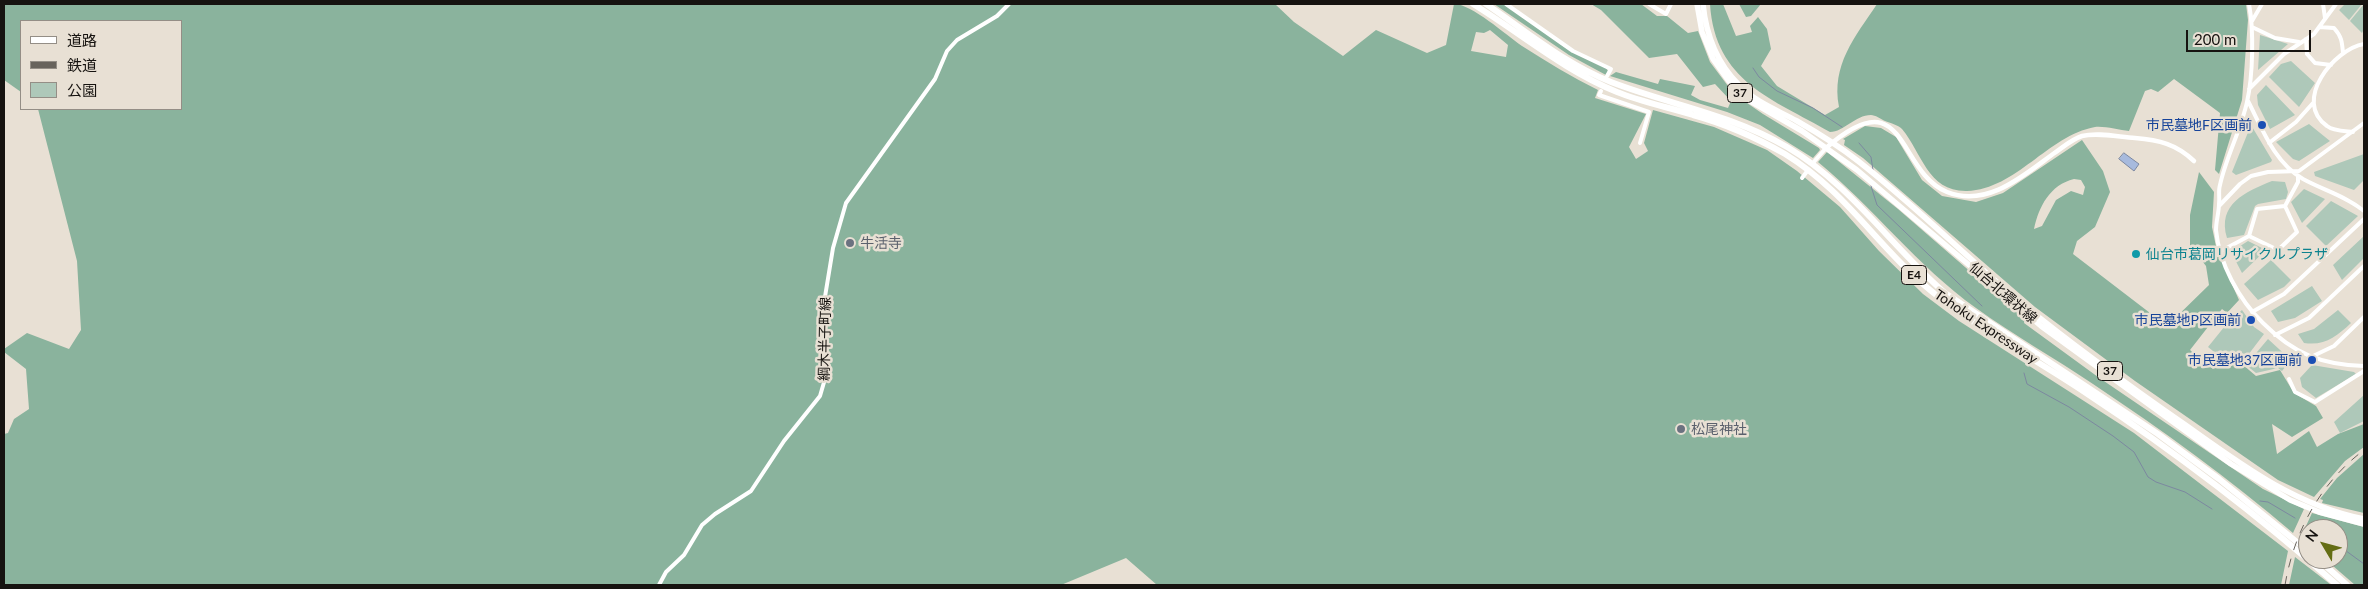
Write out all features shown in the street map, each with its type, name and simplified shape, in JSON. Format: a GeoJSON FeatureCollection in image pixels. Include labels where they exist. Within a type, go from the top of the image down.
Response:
{"type":"FeatureCollection","features":[{"type":"Feature","properties":{"kind":"highway","name":"Tohoku Expressway"},"geometry":{"type":"LineString","coordinates":[[1473,4],[1588,80],[1636,99],[1741,131],[1788,156],[1820,179],[1845,201],[1911,272],[1936,294],[1979,326],[2064,378],[2168,449],[2258,518],[2337,585]]}},
{"type":"Feature","properties":{"kind":"highway","name":"Tohoku Expressway"},"geometry":{"type":"LineString","coordinates":[[1486,4],[1550,48],[1594,74],[1636,91],[1735,121],[1770,138],[1806,160],[1837,184],[1916,268],[1945,293],[2158,434],[2219,479],[2298,543]]}},
{"type":"Feature","properties":{"kind":"highway"},"geometry":{"type":"LineString","coordinates":[[2329,569],[2347,585]]}},
{"type":"Feature","properties":{"kind":"main road","name":"仙台北環状線"},"geometry":{"type":"LineString","coordinates":[[1697,4],[1700,23],[1708,49],[1718,67],[1733,86],[1753,104],[1826,148],[1858,170],[2041,326],[2225,459],[2266,487],[2290,500],[2319,512],[2364,524]]}},
{"type":"Feature","properties":{"kind":"main road","name":"仙台北環状線"},"geometry":{"type":"LineString","coordinates":[[1703,4],[1706,24],[1713,47],[1724,66],[1739,85],[1758,101],[1832,142],[1859,162],[2042,320],[2244,466],[2293,495],[2320,507],[2364,519]]}},
{"type":"Feature","properties":{"kind":"street","name":"綱木半子町線"},"geometry":{"type":"LineString","coordinates":[[659,585],[666,572],[684,556],[702,526],[715,514],[751,491],[788,436],[820,396],[827,372],[823,309],[833,248],[846,203],[935,79],[947,51],[957,40],[997,16],[1009,4]]}},
{"type":"Feature","properties":{"kind":"street"},"geometry":{"type":"LineString","coordinates":[[1506,4],[1573,51],[1611,69],[1607,76]]}},
{"type":"Feature","properties":{"kind":"street"},"geometry":{"type":"LineString","coordinates":[[1649,4],[1666,14],[1671,4]]}},
{"type":"Feature","properties":{"kind":"street"},"geometry":{"type":"LineString","coordinates":[[2249,4],[2252,27],[2248,101],[2220,185],[2220,206],[2216,230],[2220,251],[2242,300],[2285,344],[2311,357],[2331,363],[2364,366]]}},
{"type":"Feature","properties":{"kind":"street"},"geometry":{"type":"LineString","coordinates":[[2252,21],[2262,4]]}},
{"type":"Feature","properties":{"kind":"street"},"geometry":{"type":"LineString","coordinates":[[2323,4],[2325,18]]}},
{"type":"Feature","properties":{"kind":"street"},"geometry":{"type":"LineString","coordinates":[[2249,89],[2277,60],[2319,27],[2336,4]]}},
{"type":"Feature","properties":{"kind":"street"},"geometry":{"type":"LineString","coordinates":[[2252,27],[2275,38],[2300,42]]}},
{"type":"Feature","properties":{"kind":"street"},"geometry":{"type":"LineString","coordinates":[[2319,27],[2334,28],[2342,38],[2343,53]]}},
{"type":"Feature","properties":{"kind":"street"},"geometry":{"type":"LineString","coordinates":[[2306,39],[2307,54],[2315,63],[2331,65]]}},
{"type":"Feature","properties":{"kind":"street"},"geometry":{"type":"LineString","coordinates":[[2269,143],[2296,122],[2313,103],[2319,83],[2331,65],[2349,49],[2364,44]]}},
{"type":"Feature","properties":{"kind":"street"},"geometry":{"type":"LineString","coordinates":[[1601,91],[1599,95],[1649,112],[1640,143]]}},
{"type":"Feature","properties":{"kind":"street"},"geometry":{"type":"LineString","coordinates":[[2248,101],[2269,143],[2291,171],[2344,198],[2364,211]]}},
{"type":"Feature","properties":{"kind":"street"},"geometry":{"type":"LineString","coordinates":[[2313,103],[2318,116],[2327,126],[2353,132]]}},
{"type":"Feature","properties":{"kind":"street"},"geometry":{"type":"LineString","coordinates":[[1802,178],[1832,142],[1856,126],[1865,123],[1878,123],[1889,127],[1902,139],[1920,170],[1928,179],[1942,190],[1963,196],[1979,196],[1996,192],[2066,144],[2084,136],[2092,135],[2162,141],[2177,147],[2194,161]]}},
{"type":"Feature","properties":{"kind":"street"},"geometry":{"type":"LineString","coordinates":[[2220,206],[2240,184],[2252,176],[2268,172],[2299,171],[2364,123]]}},
{"type":"Feature","properties":{"kind":"street"},"geometry":{"type":"LineString","coordinates":[[2285,206],[2298,182],[2298,176]]}},
{"type":"Feature","properties":{"kind":"street"},"geometry":{"type":"LineString","coordinates":[[2220,251],[2249,236],[2257,209],[2285,206]]}},
{"type":"Feature","properties":{"kind":"street"},"geometry":{"type":"LineString","coordinates":[[2249,236],[2278,250],[2297,232],[2285,206]]}},
{"type":"Feature","properties":{"kind":"street"},"geometry":{"type":"LineString","coordinates":[[2252,312],[2284,294],[2364,219]]}},
{"type":"Feature","properties":{"kind":"street"},"geometry":{"type":"LineString","coordinates":[[2276,335],[2309,318],[2364,266]]}},
{"type":"Feature","properties":{"kind":"street"},"geometry":{"type":"LineString","coordinates":[[2311,357],[2334,346],[2364,317]]}},
{"type":"Feature","properties":{"kind":"street"},"geometry":{"type":"LineString","coordinates":[[2289,379],[2295,392],[2315,402],[2364,371]]}},
{"type":"Feature","properties":{"kind":"green space"},"geometry":{"type":"Polygon","coordinates":[[[4,4],[1275,4],[1294,22],[1343,56],[1376,30],[1427,53],[1446,45],[1454,4],[1461,5],[1479,14],[1541,58],[1598,90],[1595,98],[1646,114],[1629,147],[1636,159],[1648,151],[1644,143],[1653,110],[1714,127],[1767,150],[1797,171],[1840,207],[1879,251],[1923,294],[1959,321],[2134,433],[2288,551],[2281,585],[1157,585],[1126,558],[1061,585],[4,585],[4,434],[8,433],[14,419],[29,409],[26,369],[4,352],[4,349],[27,333],[69,349],[81,330],[77,261],[38,110],[182,110],[182,20],[20,20],[20,91],[4,80],[4,4]],[[1490,30],[1484,33],[1476,32],[1471,51],[1506,57],[1508,45],[1490,30]]]}},
{"type":"Feature","properties":{"kind":"green space"},"geometry":{"type":"Polygon","coordinates":[[[1494,4],[1504,4],[1566,48],[1606,68],[1608,71],[1606,75],[1569,55],[1494,4]]]}},
{"type":"Feature","properties":{"kind":"green space"},"geometry":{"type":"Polygon","coordinates":[[[1591,4],[1641,4],[1657,16],[1667,16],[1688,33],[1698,31],[1710,62],[1734,94],[1820,150],[1813,158],[1760,125],[1727,112],[1610,76],[1616,72],[1658,84],[1660,79],[1695,86],[1691,95],[1700,100],[1728,108],[1731,101],[1715,84],[1703,87],[1677,54],[1649,58],[1601,10],[1591,4]]]}},
{"type":"Feature","properties":{"kind":"green space"},"geometry":{"type":"Polygon","coordinates":[[[1710,4],[1723,4],[1736,36],[1752,32],[1750,26],[1758,17],[1767,29],[1771,49],[1761,66],[1777,86],[1825,115],[1839,107],[1838,78],[1842,65],[1853,40],[1877,4],[2246,4],[2248,20],[2242,100],[2219,174],[2215,170],[2220,113],[2174,79],[2158,92],[2151,89],[2145,91],[2129,131],[2095,127],[2078,132],[2001,181],[1985,188],[1967,191],[1954,190],[1943,185],[1927,169],[1909,139],[1898,126],[1871,115],[1830,132],[1768,98],[1750,85],[1735,70],[1723,52],[1714,31],[1710,4]]]}},
{"type":"Feature","properties":{"kind":"green space"},"geometry":{"type":"Polygon","coordinates":[[[1739,4],[1761,4],[1751,16],[1746,17],[1739,4]]]}},
{"type":"Feature","properties":{"kind":"green space"},"geometry":{"type":"Polygon","coordinates":[[[2345,4],[2362,4],[2349,20],[2339,10],[2345,4]]]}},
{"type":"Feature","properties":{"kind":"green space"},"geometry":{"type":"Polygon","coordinates":[[[2364,4],[2364,29],[2362,33],[2350,21],[2364,4]]]}},
{"type":"Feature","properties":{"kind":"green space"},"geometry":{"type":"Polygon","coordinates":[[[2260,35],[2288,44],[2258,70],[2260,35]]]}},
{"type":"Feature","properties":{"kind":"green space"},"geometry":{"type":"Polygon","coordinates":[[[2291,61],[2315,83],[2299,107],[2269,77],[2281,64],[2291,61]]]}},
{"type":"Feature","properties":{"kind":"green space"},"geometry":{"type":"Polygon","coordinates":[[[2266,85],[2295,115],[2270,129],[2258,105],[2257,95],[2266,85]]]}},
{"type":"Feature","properties":{"kind":"green space"},"geometry":{"type":"Polygon","coordinates":[[[2309,124],[2330,141],[2299,161],[2293,159],[2276,142],[2309,124]]]}},
{"type":"Feature","properties":{"kind":"green space"},"geometry":{"type":"Polygon","coordinates":[[[2251,125],[2272,160],[2236,175],[2232,172],[2251,125]]]}},
{"type":"Feature","properties":{"kind":"green space"},"geometry":{"type":"Polygon","coordinates":[[[1865,126],[1881,128],[1896,137],[1922,180],[1942,196],[1976,202],[2003,193],[2082,140],[2103,171],[2110,192],[2095,227],[2077,241],[2073,254],[2167,326],[2209,285],[2206,266],[2190,245],[2190,215],[2199,172],[2214,192],[2212,227],[2217,251],[2239,300],[2227,313],[2222,309],[2190,350],[2213,369],[2223,361],[2242,364],[2256,376],[2280,370],[2294,393],[2316,406],[2323,418],[2292,437],[2272,424],[2277,454],[2309,431],[2317,447],[2338,434],[2364,424],[2364,447],[2345,461],[2314,497],[2278,480],[2135,381],[2035,307],[1863,158],[1844,145],[1845,140],[1843,139],[1865,126]],[[2074,179],[2066,182],[2052,191],[2039,212],[2034,229],[2042,226],[2056,200],[2071,191],[2083,195],[2085,187],[2081,180],[2074,179]]]}},
{"type":"Feature","properties":{"kind":"green space"},"geometry":{"type":"Polygon","coordinates":[[[1827,152],[1898,209],[2025,319],[2024,323],[2098,377],[2263,489],[2304,509],[2293,533],[2245,493],[2170,437],[2079,374],[1990,318],[1955,292],[1818,162],[1827,152]]]}},
{"type":"Feature","properties":{"kind":"green space"},"geometry":{"type":"Polygon","coordinates":[[[2364,154],[2364,180],[2354,190],[2315,176],[2314,172],[2364,154]]]}},
{"type":"Feature","properties":{"kind":"green space"},"geometry":{"type":"Polygon","coordinates":[[[2272,181],[2285,182],[2288,192],[2286,199],[2258,204],[2255,206],[2244,235],[2227,238],[2226,216],[2230,208],[2243,195],[2272,181]]]}},
{"type":"Feature","properties":{"kind":"green space"},"geometry":{"type":"Polygon","coordinates":[[[2304,189],[2325,199],[2302,223],[2291,202],[2304,189]]]}},
{"type":"Feature","properties":{"kind":"green space"},"geometry":{"type":"Polygon","coordinates":[[[2331,201],[2358,216],[2326,246],[2306,226],[2331,201]]]}},
{"type":"Feature","properties":{"kind":"green space"},"geometry":{"type":"Polygon","coordinates":[[[2364,236],[2364,258],[2342,280],[2333,265],[2364,236]]]}},
{"type":"Feature","properties":{"kind":"green space"},"geometry":{"type":"Polygon","coordinates":[[[2248,241],[2266,250],[2242,273],[2231,252],[2248,241]]]}},
{"type":"Feature","properties":{"kind":"green space"},"geometry":{"type":"Polygon","coordinates":[[[2271,260],[2291,280],[2284,287],[2258,300],[2244,284],[2271,260]]]}},
{"type":"Feature","properties":{"kind":"green space"},"geometry":{"type":"Polygon","coordinates":[[[2312,286],[2322,301],[2295,318],[2278,322],[2271,311],[2312,286]]]}},
{"type":"Feature","properties":{"kind":"green space"},"geometry":{"type":"Polygon","coordinates":[[[2242,310],[2254,327],[2264,334],[2242,363],[2223,359],[2208,347],[2229,321],[2242,310]]]}},
{"type":"Feature","properties":{"kind":"green space"},"geometry":{"type":"Polygon","coordinates":[[[2338,310],[2351,323],[2324,342],[2304,343],[2298,334],[2314,329],[2338,310]]]}},
{"type":"Feature","properties":{"kind":"green space"},"geometry":{"type":"Polygon","coordinates":[[[2268,339],[2291,360],[2282,371],[2278,368],[2256,373],[2246,365],[2268,339]]]}},
{"type":"Feature","properties":{"kind":"green space"},"geometry":{"type":"Polygon","coordinates":[[[2312,365],[2354,372],[2356,374],[2316,398],[2302,387],[2300,378],[2312,365]]]}},
{"type":"Feature","properties":{"kind":"green space"},"geometry":{"type":"Polygon","coordinates":[[[2364,395],[2364,421],[2340,433],[2334,422],[2364,395]]]}},
{"type":"Feature","properties":{"kind":"green space"},"geometry":{"type":"Polygon","coordinates":[[[2364,454],[2364,513],[2322,503],[2323,500],[2320,499],[2337,478],[2364,454]]]}},
{"type":"Feature","properties":{"kind":"green space"},"geometry":{"type":"Polygon","coordinates":[[[2312,513],[2334,519],[2309,519],[2312,513]]]}},
{"type":"Feature","properties":{"kind":"green space"},"geometry":{"type":"Polygon","coordinates":[[[2348,523],[2364,527],[2364,585],[2355,585],[2337,569],[2348,569],[2348,523]]]}},
{"type":"Feature","properties":{"kind":"green space"},"geometry":{"type":"Polygon","coordinates":[[[2295,557],[2298,559],[2298,569],[2311,569],[2331,585],[2289,585],[2295,557]]]}},
{"type":"Feature","properties":{"kind":"water"},"geometry":{"type":"Polygon","coordinates":[[[2124,153],[2139,164],[2134,171],[2119,159],[2124,153]]]}},
{"type":"Feature","properties":{"kind":"waterway"},"geometry":{"type":"LineString","coordinates":[[1753,68],[1759,77],[1777,91],[1813,108],[1842,127]]}},
{"type":"Feature","properties":{"kind":"waterway"},"geometry":{"type":"LineString","coordinates":[[1859,143],[1871,157],[1873,170]]}},
{"type":"Feature","properties":{"kind":"waterway"},"geometry":{"type":"LineString","coordinates":[[1871,186],[1877,205],[1982,306]]}},
{"type":"Feature","properties":{"kind":"waterway"},"geometry":{"type":"LineString","coordinates":[[2024,373],[2027,384],[2069,407],[2134,452],[2148,477],[2156,482],[2185,492],[2212,509]]}},
{"type":"Feature","properties":{"kind":"waterway"},"geometry":{"type":"LineString","coordinates":[[2260,501],[2268,502],[2295,518]]}},
{"type":"Feature","properties":{"kind":"waterway"},"geometry":{"type":"LineString","coordinates":[[2348,552],[2364,564]]}},
{"type":"Feature","properties":{"kind":"railway"},"geometry":{"type":"LineString","coordinates":[[2285,585],[2295,546],[2311,510],[2334,478],[2364,450]]}},
{"type":"Feature","properties":{"kind":"place","name":"市民墓地F区画前"},"geometry":{"type":"Point","coordinates":[2262,125]}},
{"type":"Feature","properties":{"kind":"place","name":"牛活寺"},"geometry":{"type":"Point","coordinates":[850,243]}},
{"type":"Feature","properties":{"kind":"place","name":"仙台市葛岡リサイクルプラザ"},"geometry":{"type":"Point","coordinates":[2136,254]}},
{"type":"Feature","properties":{"kind":"place","name":"市民墓地P区画前"},"geometry":{"type":"Point","coordinates":[2251,320]}},
{"type":"Feature","properties":{"kind":"place","name":"市民墓地37区画前"},"geometry":{"type":"Point","coordinates":[2312,360]}},
{"type":"Feature","properties":{"kind":"place","name":"松尾神社"},"geometry":{"type":"Point","coordinates":[1681,429]}}]}
